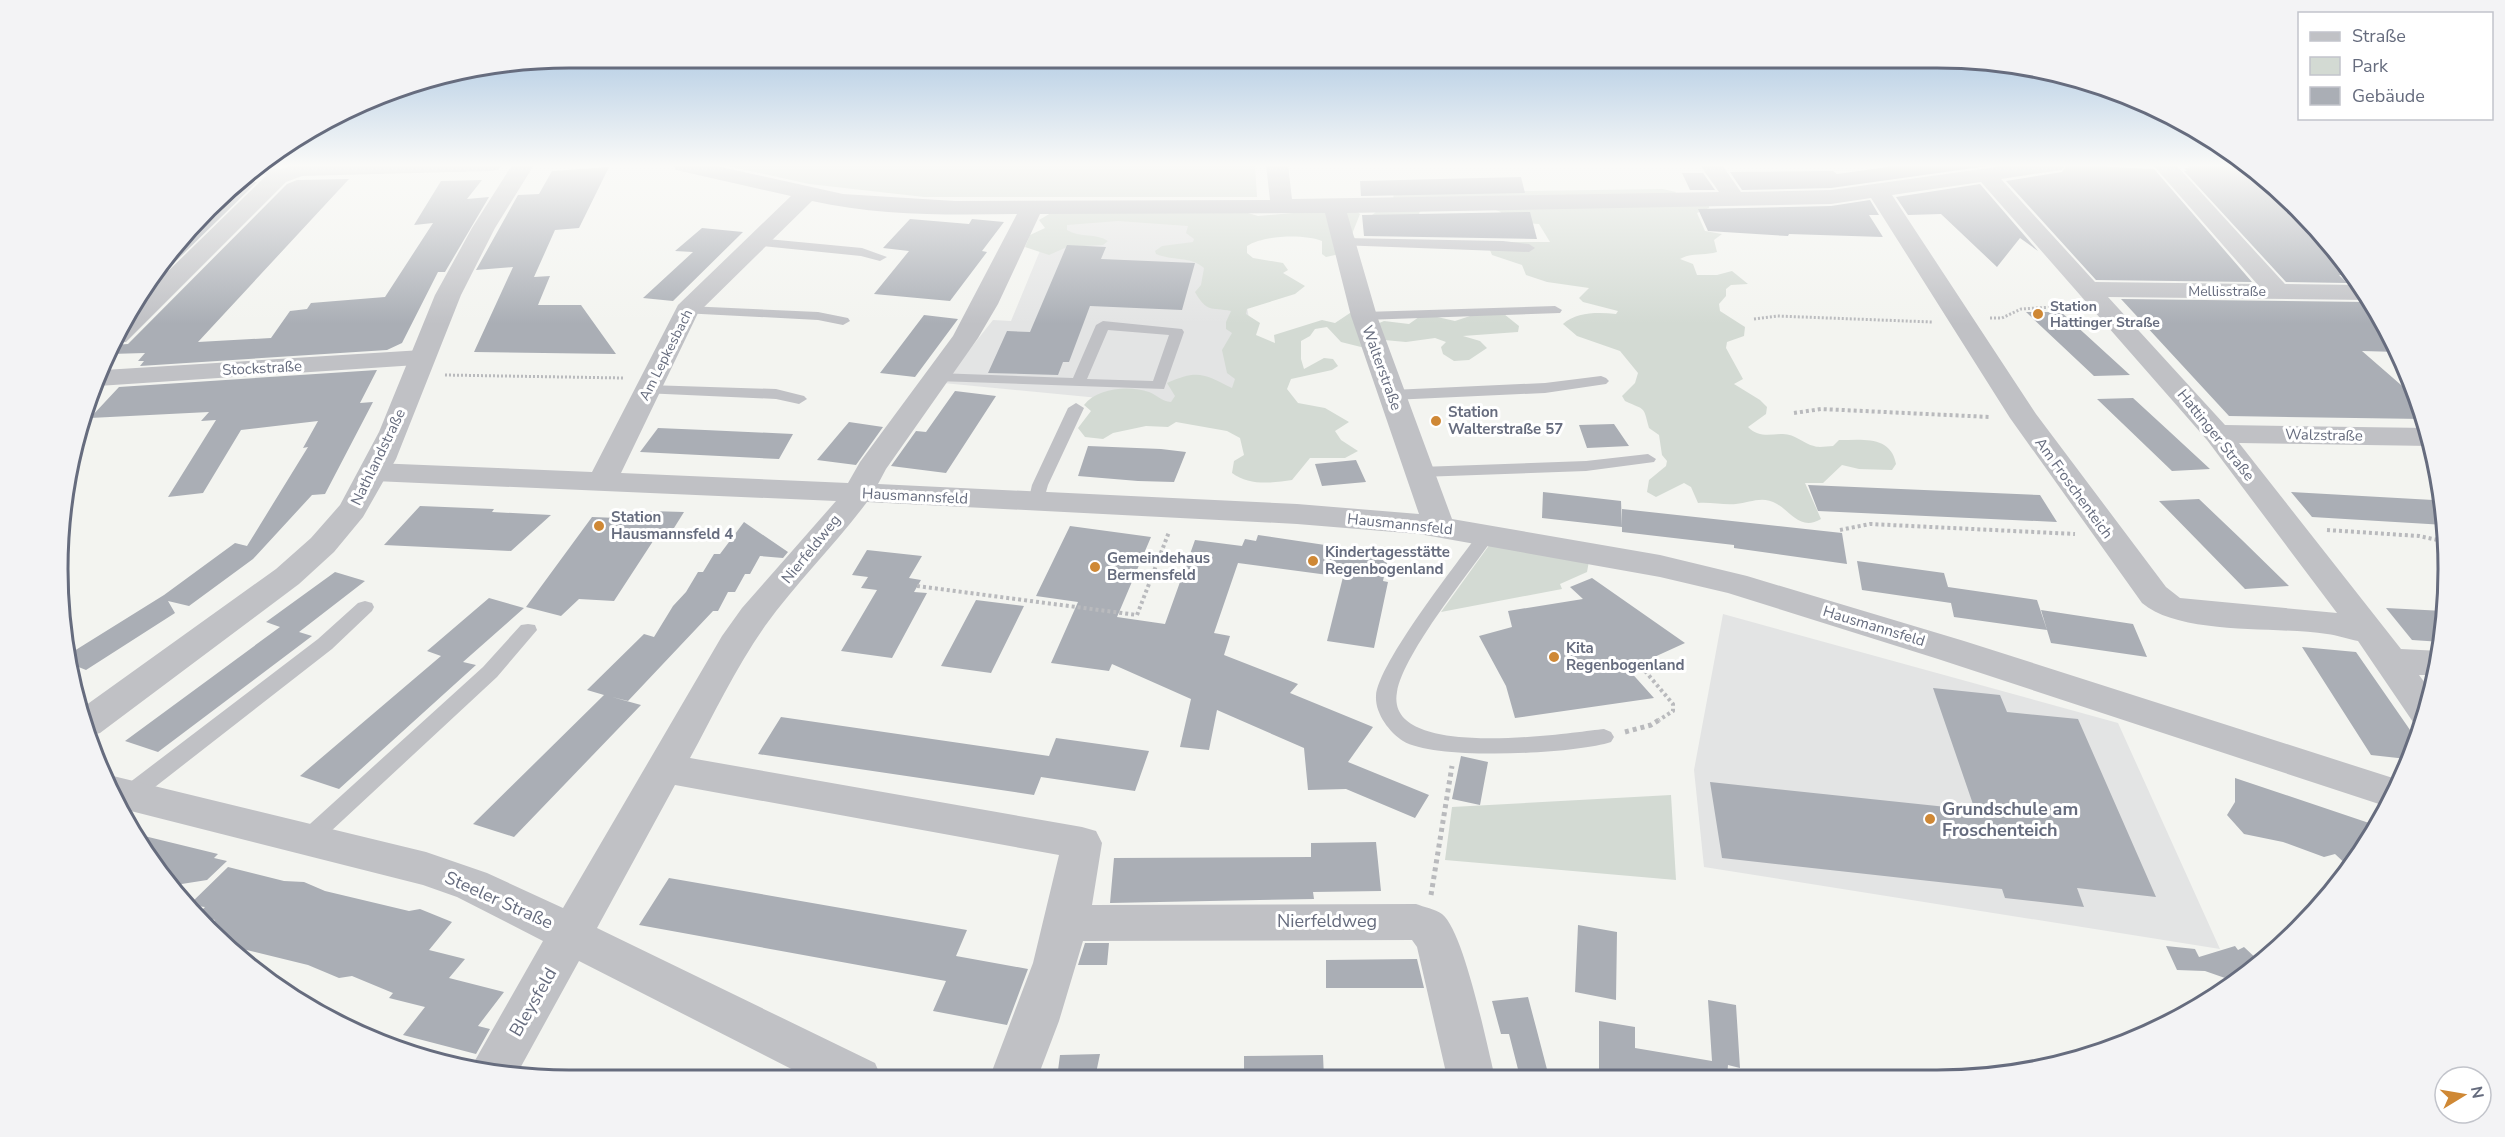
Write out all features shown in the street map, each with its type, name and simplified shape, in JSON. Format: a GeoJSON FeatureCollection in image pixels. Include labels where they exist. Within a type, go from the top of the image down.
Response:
{"type":"FeatureCollection","features":[{"type":"Feature","properties":{"kind":"street"},"geometry":{"type":"LineString","coordinates":[[135,318],[235,218]]}},
{"type":"Feature","properties":{"kind":"street","name":"Nathlandstraße"},"geometry":{"type":"LineString","coordinates":[[91,720],[281,580],[344,520],[374,472],[420,367],[448,294],[492,218]]}},
{"type":"Feature","properties":{"kind":"street","name":"Am Lepkesbach"},"geometry":{"type":"LineString","coordinates":[[602,482],[687,310],[781,218]]}},
{"type":"Feature","properties":{"kind":"street","name":"Nierfeldweg"},"geometry":{"type":"LineString","coordinates":[[571,936],[745,628],[820,542],[858,493],[871,468],[977,320],[1027,218]]}},
{"type":"Feature","properties":{"kind":"street","name":"Walterstraße"},"geometry":{"type":"LineString","coordinates":[[1337,218],[1364,316],[1439,527]]}},
{"type":"Feature","properties":{"kind":"street","name":"Am Froschenteich"},"geometry":{"type":"LineString","coordinates":[[1895,218],[2024,418],[2149,590],[2173,607],[2274,620],[2326,622],[2370,632]]}},
{"type":"Feature","properties":{"kind":"street","name":"Hattinger Straße"},"geometry":{"type":"LineString","coordinates":[[2025,218],[2217,434],[2370,632],[2419,702]]}},
{"type":"Feature","properties":{"kind":"street"},"geometry":{"type":"LineString","coordinates":[[2212,218],[2278,292]]}},
{"type":"Feature","properties":{"kind":"street","name":"Mellisstraße"},"geometry":{"type":"LineString","coordinates":[[2095,296],[2278,292],[2355,293]]}},
{"type":"Feature","properties":{"kind":"street","name":"Stockstraße"},"geometry":{"type":"LineString","coordinates":[[106,378],[420,367]]}},
{"type":"Feature","properties":{"kind":"street","name":"Walzstraße"},"geometry":{"type":"LineString","coordinates":[[2217,434],[2419,437]]}},
{"type":"Feature","properties":{"kind":"street","name":"Hausmannsfeld"},"geometry":{"type":"LineString","coordinates":[[374,472],[1297,514],[1439,527],[1487,534],[1620,557],[1745,588],[1951,650],[2386,791]]}},
{"type":"Feature","properties":{"kind":"street"},"geometry":{"type":"LineString","coordinates":[[2390,661],[2429,663]]}},
{"type":"Feature","properties":{"kind":"street"},"geometry":{"type":"LineString","coordinates":[[665,768],[1082,843],[1067,923],[1040,1016],[1017,1070]]}},
{"type":"Feature","properties":{"kind":"street","name":"Steeler Straße"},"geometry":{"type":"LineString","coordinates":[[121,793],[401,861],[460,880],[549,922],[571,936],[840,1070]]}},
{"type":"Feature","properties":{"kind":"street","name":"Nierfeldweg"},"geometry":{"type":"LineString","coordinates":[[1067,923],[1403,921],[1427,927]]}},
{"type":"Feature","properties":{"kind":"street"},"geometry":{"type":"LineString","coordinates":[[1427,927],[1437,941],[1469,1070]]}},
{"type":"Feature","properties":{"kind":"street","name":"Bleysfeld"},"geometry":{"type":"LineString","coordinates":[[497,1064],[571,936]]}},
{"type":"Feature","properties":{"kind":"lane"},"geometry":{"type":"LineString","coordinates":[[757,242],[862,252],[880,257]]}},
{"type":"Feature","properties":{"kind":"lane"},"geometry":{"type":"LineString","coordinates":[[1343,242],[1503,244],[1529,248]]}},
{"type":"Feature","properties":{"kind":"lane"},"geometry":{"type":"LineString","coordinates":[[687,310],[818,316],[843,321]]}},
{"type":"Feature","properties":{"kind":"lane"},"geometry":{"type":"LineString","coordinates":[[1364,316],[1555,310]]}},
{"type":"Feature","properties":{"kind":"lane"},"geometry":{"type":"LineString","coordinates":[[937,377],[1078,383],[1159,386],[1177,332],[1103,325],[1078,383]]}},
{"type":"Feature","properties":{"kind":"lane"},"geometry":{"type":"LineString","coordinates":[[1392,395],[1545,387],[1601,381]]}},
{"type":"Feature","properties":{"kind":"lane"},"geometry":{"type":"LineString","coordinates":[[651,384],[776,394],[799,399]]}},
{"type":"Feature","properties":{"kind":"lane"},"geometry":{"type":"LineString","coordinates":[[1036,502],[1040,485],[1076,408]]}},
{"type":"Feature","properties":{"kind":"lane"},"geometry":{"type":"LineString","coordinates":[[1420,472],[1586,466],[1648,459]]}},
{"type":"Feature","properties":{"kind":"lane"},"geometry":{"type":"LineString","coordinates":[[1487,534],[1409,645],[1386,695],[1388,711],[1398,725],[1411,736],[1457,745],[1522,745],[1604,737]]}},
{"type":"Feature","properties":{"kind":"lane"},"geometry":{"type":"LineString","coordinates":[[121,793],[325,644],[365,607]]}},
{"type":"Feature","properties":{"kind":"lane"},"geometry":{"type":"LineString","coordinates":[[308,839],[490,672],[528,630]]}},
{"type":"Feature","properties":{"kind":"path"},"geometry":{"type":"LineString","coordinates":[[1754,319],[1778,316],[1961,320],[2002,318],[2021,309],[2095,296]]}},
{"type":"Feature","properties":{"kind":"path"},"geometry":{"type":"LineString","coordinates":[[420,367],[651,384]]}},
{"type":"Feature","properties":{"kind":"path"},"geometry":{"type":"LineString","coordinates":[[1794,413],[1821,409],[2024,418]]}},
{"type":"Feature","properties":{"kind":"path"},"geometry":{"type":"LineString","coordinates":[[917,586],[1137,615],[1178,509]]}},
{"type":"Feature","properties":{"kind":"path"},"geometry":{"type":"LineString","coordinates":[[1840,530],[1870,524],[2109,536]]}},
{"type":"Feature","properties":{"kind":"path"},"geometry":{"type":"LineString","coordinates":[[2290,527],[2419,536],[2436,540]]}},
{"type":"Feature","properties":{"kind":"path"},"geometry":{"type":"LineString","coordinates":[[1604,737],[1651,724],[1673,711],[1673,704],[1645,671]]}},
{"type":"Feature","properties":{"kind":"path"},"geometry":{"type":"LineString","coordinates":[[1427,927],[1445,799],[1457,745]]}},
{"type":"Feature","properties":{"kind":"shaded area"},"geometry":{"type":"Polygon","coordinates":[[[1058,218],[1232,218],[1265,414],[943,383],[993,320],[1011,321],[1051,224],[1058,218]]]}},
{"type":"Feature","properties":{"kind":"shaded area","name":"Grundschule am Froschenteich"},"geometry":{"type":"Polygon","coordinates":[[[1723,614],[2118,723],[2220,949],[1704,867],[1694,770],[1723,614]]]}},
{"type":"Feature","properties":{"kind":"green space"},"geometry":{"type":"Polygon","coordinates":[[[1042,218],[1358,218],[1352,234],[1357,241],[1353,251],[1326,257],[1322,254],[1322,241],[1305,237],[1273,238],[1247,246],[1247,253],[1253,258],[1283,263],[1288,270],[1283,273],[1305,286],[1295,294],[1247,309],[1246,314],[1260,323],[1256,335],[1275,343],[1274,335],[1322,320],[1335,323],[1353,311],[1377,324],[1384,321],[1409,324],[1419,317],[1433,316],[1455,321],[1479,313],[1504,314],[1519,326],[1518,332],[1463,336],[1480,341],[1487,348],[1469,360],[1454,361],[1443,354],[1441,347],[1446,342],[1435,338],[1406,342],[1384,340],[1365,348],[1341,342],[1327,327],[1315,329],[1310,336],[1301,341],[1301,359],[1304,369],[1324,358],[1333,359],[1338,366],[1332,370],[1291,379],[1287,389],[1298,403],[1325,408],[1349,422],[1335,431],[1341,440],[1358,451],[1345,458],[1310,458],[1292,480],[1269,483],[1253,482],[1232,473],[1234,461],[1244,455],[1240,438],[1227,431],[1176,422],[1168,427],[1146,426],[1113,433],[1103,439],[1085,437],[1078,428],[1091,411],[1084,405],[1090,399],[1105,392],[1123,389],[1141,390],[1171,402],[1175,396],[1167,383],[1194,375],[1214,379],[1232,388],[1235,379],[1227,373],[1222,350],[1232,333],[1226,329],[1226,322],[1231,311],[1210,308],[1199,299],[1195,292],[1201,285],[1204,268],[1199,264],[1156,254],[1155,251],[1162,246],[1193,242],[1194,239],[1186,233],[1188,226],[1118,221],[1067,225],[1067,230],[1077,234],[1108,241],[1103,245],[1067,247],[1049,255],[1025,247],[1030,235],[1045,228],[1039,220],[1042,218]]]}},
{"type":"Feature","properties":{"kind":"green space"},"geometry":{"type":"Polygon","coordinates":[[[1498,218],[1699,218],[1705,231],[1722,234],[1714,240],[1717,252],[1680,259],[1693,264],[1697,275],[1717,275],[1732,271],[1748,284],[1731,285],[1726,289],[1726,296],[1719,304],[1720,311],[1745,327],[1744,336],[1727,342],[1726,348],[1743,379],[1734,384],[1767,407],[1766,414],[1748,427],[1756,433],[1792,436],[1818,447],[1833,446],[1839,440],[1874,441],[1888,448],[1896,464],[1892,470],[1859,469],[1842,465],[1823,483],[1805,483],[1821,519],[1808,523],[1797,519],[1772,501],[1756,500],[1736,504],[1698,503],[1691,487],[1684,483],[1656,497],[1647,492],[1649,480],[1666,466],[1667,461],[1662,455],[1659,435],[1649,428],[1643,410],[1625,401],[1622,396],[1635,383],[1638,373],[1620,351],[1577,336],[1563,324],[1581,315],[1616,314],[1618,311],[1583,302],[1579,298],[1589,288],[1547,282],[1526,275],[1522,265],[1492,255],[1490,250],[1503,242],[1550,242],[1539,224],[1497,221],[1498,218]]]}},
{"type":"Feature","properties":{"kind":"green space"},"geometry":{"type":"Polygon","coordinates":[[[1490,544],[1589,561],[1587,572],[1560,584],[1562,589],[1441,612],[1490,544]]]}},
{"type":"Feature","properties":{"kind":"green space"},"geometry":{"type":"Polygon","coordinates":[[[1671,795],[1676,880],[1445,860],[1452,807],[1671,795]]]}},
{"type":"Feature","properties":{"kind":"building"},"geometry":{"type":"Polygon","coordinates":[[[210,218],[220,218],[166,270],[210,218]]]}},
{"type":"Feature","properties":{"kind":"building"},"geometry":{"type":"Polygon","coordinates":[[[253,218],[313,218],[198,342],[271,338],[290,311],[307,309],[311,303],[385,297],[433,223],[414,225],[418,218],[477,218],[445,272],[438,272],[402,343],[387,350],[140,366],[144,361],[138,361],[145,353],[116,354],[120,345],[128,344],[253,218]]]}},
{"type":"Feature","properties":{"kind":"building"},"geometry":{"type":"Polygon","coordinates":[[[505,218],[584,218],[579,228],[555,230],[534,277],[550,276],[538,305],[581,305],[616,354],[474,352],[513,267],[476,270],[505,218]]]}},
{"type":"Feature","properties":{"kind":"building"},"geometry":{"type":"Polygon","coordinates":[[[1362,218],[1532,218],[1537,239],[1364,236],[1362,218]]]}},
{"type":"Feature","properties":{"kind":"building"},"geometry":{"type":"Polygon","coordinates":[[[1702,218],[1871,218],[1883,237],[1789,234],[1788,236],[1708,231],[1702,218]]]}},
{"type":"Feature","properties":{"kind":"building"},"geometry":{"type":"Polygon","coordinates":[[[1945,218],[2009,218],[2038,251],[2020,238],[1997,267],[1945,218]]]}},
{"type":"Feature","properties":{"kind":"building"},"geometry":{"type":"Polygon","coordinates":[[[2040,218],[2197,218],[2252,282],[2096,280],[2040,218]]]}},
{"type":"Feature","properties":{"kind":"building"},"geometry":{"type":"Polygon","coordinates":[[[2227,218],[2295,218],[2347,283],[2286,282],[2227,218]]]}},
{"type":"Feature","properties":{"kind":"building"},"geometry":{"type":"Polygon","coordinates":[[[910,219],[969,224],[972,219],[1004,222],[982,251],[987,252],[950,301],[874,294],[909,251],[883,248],[910,219]]]}},
{"type":"Feature","properties":{"kind":"building"},"geometry":{"type":"Polygon","coordinates":[[[702,228],[743,232],[673,301],[643,298],[693,252],[675,251],[702,228]]]}},
{"type":"Feature","properties":{"kind":"building"},"geometry":{"type":"Polygon","coordinates":[[[1067,245],[1106,247],[1101,259],[1195,263],[1182,310],[1090,306],[1069,362],[1063,362],[1058,375],[988,373],[1007,331],[1030,332],[1067,245]]]}},
{"type":"Feature","properties":{"kind":"building"},"geometry":{"type":"Polygon","coordinates":[[[2121,299],[2360,302],[2388,352],[2362,351],[2403,387],[2414,419],[2229,416],[2121,299]]]}},
{"type":"Feature","properties":{"kind":"building"},"geometry":{"type":"Polygon","coordinates":[[[2026,312],[2061,312],[2130,375],[2094,376],[2026,312]]]}},
{"type":"Feature","properties":{"kind":"building"},"geometry":{"type":"Polygon","coordinates":[[[924,315],[958,319],[915,377],[880,373],[924,315]]]}},
{"type":"Feature","properties":{"kind":"building"},"geometry":{"type":"Polygon","coordinates":[[[377,370],[360,403],[373,402],[325,494],[312,495],[253,559],[189,606],[168,601],[175,613],[86,670],[77,666],[75,651],[164,595],[235,543],[247,546],[308,447],[303,448],[318,421],[241,430],[203,493],[168,497],[216,420],[201,421],[209,412],[91,418],[119,387],[377,370]]]}},
{"type":"Feature","properties":{"kind":"building"},"geometry":{"type":"Polygon","coordinates":[[[955,391],[996,396],[946,473],[891,466],[916,431],[926,432],[955,391]]]}},
{"type":"Feature","properties":{"kind":"building"},"geometry":{"type":"Polygon","coordinates":[[[2133,398],[2210,469],[2172,471],[2097,399],[2133,398]]]}},
{"type":"Feature","properties":{"kind":"building"},"geometry":{"type":"Polygon","coordinates":[[[849,422],[883,427],[856,465],[817,460],[849,422]]]}},
{"type":"Feature","properties":{"kind":"building"},"geometry":{"type":"Polygon","coordinates":[[[1614,424],[1629,446],[1587,448],[1579,425],[1614,424]]]}},
{"type":"Feature","properties":{"kind":"building"},"geometry":{"type":"Polygon","coordinates":[[[658,428],[793,434],[779,459],[640,452],[658,428]]]}},
{"type":"Feature","properties":{"kind":"building"},"geometry":{"type":"Polygon","coordinates":[[[1088,446],[1186,452],[1174,482],[1138,481],[1078,476],[1088,446]]]}},
{"type":"Feature","properties":{"kind":"building"},"geometry":{"type":"Polygon","coordinates":[[[1356,460],[1366,482],[1322,486],[1315,464],[1356,460]]]}},
{"type":"Feature","properties":{"kind":"building"},"geometry":{"type":"Polygon","coordinates":[[[1808,485],[2040,495],[2057,522],[1818,511],[1808,485]]]}},
{"type":"Feature","properties":{"kind":"building"},"geometry":{"type":"Polygon","coordinates":[[[1543,492],[1621,501],[1622,527],[1542,518],[1543,492]]]}},
{"type":"Feature","properties":{"kind":"building"},"geometry":{"type":"Polygon","coordinates":[[[2291,492],[2433,500],[2435,524],[2312,517],[2291,492]]]}},
{"type":"Feature","properties":{"kind":"building"},"geometry":{"type":"Polygon","coordinates":[[[2199,499],[2289,586],[2245,589],[2159,501],[2199,499]]]}},
{"type":"Feature","properties":{"kind":"building"},"geometry":{"type":"Polygon","coordinates":[[[420,506],[494,509],[492,512],[551,515],[511,551],[384,545],[420,506]]]}},
{"type":"Feature","properties":{"kind":"building"},"geometry":{"type":"Polygon","coordinates":[[[1622,509],[1842,533],[1847,564],[1734,548],[1734,545],[1622,532],[1622,509]]]}},
{"type":"Feature","properties":{"kind":"building"},"geometry":{"type":"Polygon","coordinates":[[[650,511],[684,512],[669,536],[657,535],[614,601],[579,599],[561,616],[526,607],[592,517],[644,519],[650,511]]]}},
{"type":"Feature","properties":{"kind":"building"},"geometry":{"type":"Polygon","coordinates":[[[744,522],[788,552],[783,558],[760,556],[750,574],[745,574],[735,592],[728,592],[718,611],[713,611],[628,701],[612,697],[641,705],[514,837],[473,824],[604,695],[587,690],[644,634],[654,637],[698,572],[703,572],[714,554],[720,554],[744,522]]]}},
{"type":"Feature","properties":{"kind":"building"},"geometry":{"type":"Polygon","coordinates":[[[1070,526],[1151,537],[1117,617],[1165,624],[1195,540],[1242,546],[1245,539],[1256,541],[1258,535],[1365,551],[1365,555],[1388,558],[1383,581],[1388,582],[1374,648],[1327,641],[1343,577],[1238,563],[1214,633],[1230,636],[1224,655],[1298,684],[1290,693],[1373,727],[1348,762],[1429,795],[1415,818],[1346,789],[1308,790],[1304,748],[1217,710],[1209,750],[1180,747],[1191,699],[1112,664],[1109,671],[1051,663],[1078,602],[1036,596],[1070,526]]]}},
{"type":"Feature","properties":{"kind":"building"},"geometry":{"type":"Polygon","coordinates":[[[867,550],[922,556],[909,578],[921,580],[914,592],[927,593],[892,658],[841,651],[877,590],[861,588],[868,577],[852,575],[867,550]]]}},
{"type":"Feature","properties":{"kind":"building"},"geometry":{"type":"Polygon","coordinates":[[[1857,561],[1944,573],[1948,587],[2037,600],[2047,630],[1954,617],[1951,603],[1862,590],[1857,561]]]}},
{"type":"Feature","properties":{"kind":"building"},"geometry":{"type":"Polygon","coordinates":[[[335,572],[365,581],[299,632],[312,636],[158,752],[125,741],[280,627],[266,622],[335,572]]]}},
{"type":"Feature","properties":{"kind":"building","name":"Kita Regenbogenland"},"geometry":{"type":"Polygon","coordinates":[[[1592,578],[1685,643],[1628,669],[1654,698],[1515,718],[1506,686],[1479,636],[1512,627],[1508,611],[1583,599],[1570,587],[1592,578]]]}},
{"type":"Feature","properties":{"kind":"building"},"geometry":{"type":"Polygon","coordinates":[[[489,598],[524,608],[463,662],[476,665],[339,789],[300,776],[441,656],[427,651],[489,598]]]}},
{"type":"Feature","properties":{"kind":"building"},"geometry":{"type":"Polygon","coordinates":[[[976,600],[1024,606],[991,673],[941,666],[976,600]]]}},
{"type":"Feature","properties":{"kind":"building"},"geometry":{"type":"Polygon","coordinates":[[[2386,608],[2435,611],[2432,641],[2412,640],[2386,608]]]}},
{"type":"Feature","properties":{"kind":"building"},"geometry":{"type":"Polygon","coordinates":[[[2041,610],[2133,624],[2147,657],[2051,643],[2041,610]]]}},
{"type":"Feature","properties":{"kind":"building"},"geometry":{"type":"Polygon","coordinates":[[[2302,647],[2356,652],[2411,731],[2400,758],[2371,755],[2302,647]]]}},
{"type":"Feature","properties":{"kind":"building"},"geometry":{"type":"Polygon","coordinates":[[[1933,688],[2000,695],[2007,712],[2078,719],[2156,897],[2077,888],[2084,907],[2005,898],[2002,889],[1722,858],[1710,782],[1975,810],[1933,688]]]}},
{"type":"Feature","properties":{"kind":"building"},"geometry":{"type":"Polygon","coordinates":[[[781,717],[1049,756],[1056,738],[1149,751],[1135,791],[1041,777],[1034,795],[758,754],[781,717]]]}},
{"type":"Feature","properties":{"kind":"building"},"geometry":{"type":"Polygon","coordinates":[[[1461,756],[1488,762],[1480,805],[1452,799],[1461,756]]]}},
{"type":"Feature","properties":{"kind":"building"},"geometry":{"type":"Polygon","coordinates":[[[2235,778],[2368,823],[2343,861],[2335,854],[2324,857],[2283,842],[2244,834],[2227,815],[2235,802],[2235,778]]]}},
{"type":"Feature","properties":{"kind":"building"},"geometry":{"type":"Polygon","coordinates":[[[146,836],[218,854],[214,858],[227,861],[207,880],[180,884],[146,836]]]}},
{"type":"Feature","properties":{"kind":"building"},"geometry":{"type":"Polygon","coordinates":[[[1376,842],[1381,891],[1313,892],[1314,899],[1110,903],[1114,858],[1311,857],[1311,843],[1376,842]]]}},
{"type":"Feature","properties":{"kind":"building"},"geometry":{"type":"Polygon","coordinates":[[[228,867],[284,881],[304,882],[325,891],[409,911],[420,909],[452,922],[429,950],[465,959],[449,978],[504,992],[478,1026],[490,1029],[476,1054],[403,1035],[425,1007],[389,998],[393,993],[352,976],[339,978],[308,965],[243,949],[202,910],[205,907],[199,906],[193,901],[228,867]]]}},
{"type":"Feature","properties":{"kind":"building"},"geometry":{"type":"Polygon","coordinates":[[[669,878],[967,930],[956,956],[1028,969],[1007,1025],[933,1011],[946,981],[639,925],[669,878]]]}},
{"type":"Feature","properties":{"kind":"building"},"geometry":{"type":"Polygon","coordinates":[[[1578,925],[1617,932],[1616,1000],[1575,992],[1578,925]]]}},
{"type":"Feature","properties":{"kind":"building"},"geometry":{"type":"Polygon","coordinates":[[[1085,943],[1109,943],[1107,965],[1078,965],[1085,943]]]}},
{"type":"Feature","properties":{"kind":"building"},"geometry":{"type":"Polygon","coordinates":[[[2166,946],[2195,949],[2199,957],[2235,946],[2238,950],[2244,947],[2253,956],[2225,978],[2205,971],[2177,970],[2166,946]]]}},
{"type":"Feature","properties":{"kind":"building"},"geometry":{"type":"Polygon","coordinates":[[[1417,959],[1424,988],[1326,988],[1326,960],[1417,959]]]}},
{"type":"Feature","properties":{"kind":"building"},"geometry":{"type":"Polygon","coordinates":[[[1528,997],[1547,1070],[1518,1070],[1509,1034],[1501,1034],[1492,1001],[1528,997]]]}},
{"type":"Feature","properties":{"kind":"building"},"geometry":{"type":"Polygon","coordinates":[[[1708,1000],[1736,1005],[1740,1068],[1728,1065],[1728,1070],[1599,1070],[1599,1021],[1635,1027],[1635,1048],[1712,1061],[1708,1000]]]}},
{"type":"Feature","properties":{"kind":"building"},"geometry":{"type":"Polygon","coordinates":[[[1100,1054],[1097,1070],[1058,1070],[1060,1055],[1100,1054]]]}},
{"type":"Feature","properties":{"kind":"building"},"geometry":{"type":"Polygon","coordinates":[[[1323,1055],[1324,1070],[1244,1070],[1244,1056],[1323,1055]]]}},
{"type":"Feature","properties":{"kind":"place","name":"Station Hattinger Straße"},"geometry":{"type":"Point","coordinates":[2038,314]}},
{"type":"Feature","properties":{"kind":"place","name":"Station Walterstraße 57"},"geometry":{"type":"Point","coordinates":[1436,421]}},
{"type":"Feature","properties":{"kind":"place","name":"Station Hausmannsfeld 4"},"geometry":{"type":"Point","coordinates":[599,526]}},
{"type":"Feature","properties":{"kind":"place","name":"Kindertagesstätte Regenbogenland"},"geometry":{"type":"Point","coordinates":[1313,561]}},
{"type":"Feature","properties":{"kind":"place","name":"Gemeindehaus Bermensfeld"},"geometry":{"type":"Point","coordinates":[1095,567]}},
{"type":"Feature","properties":{"kind":"place","name":"Kita Regenbogenland"},"geometry":{"type":"Point","coordinates":[1554,657]}},
{"type":"Feature","properties":{"kind":"place","name":"Grundschule am Froschenteich"},"geometry":{"type":"Point","coordinates":[1930,819]}}]}
